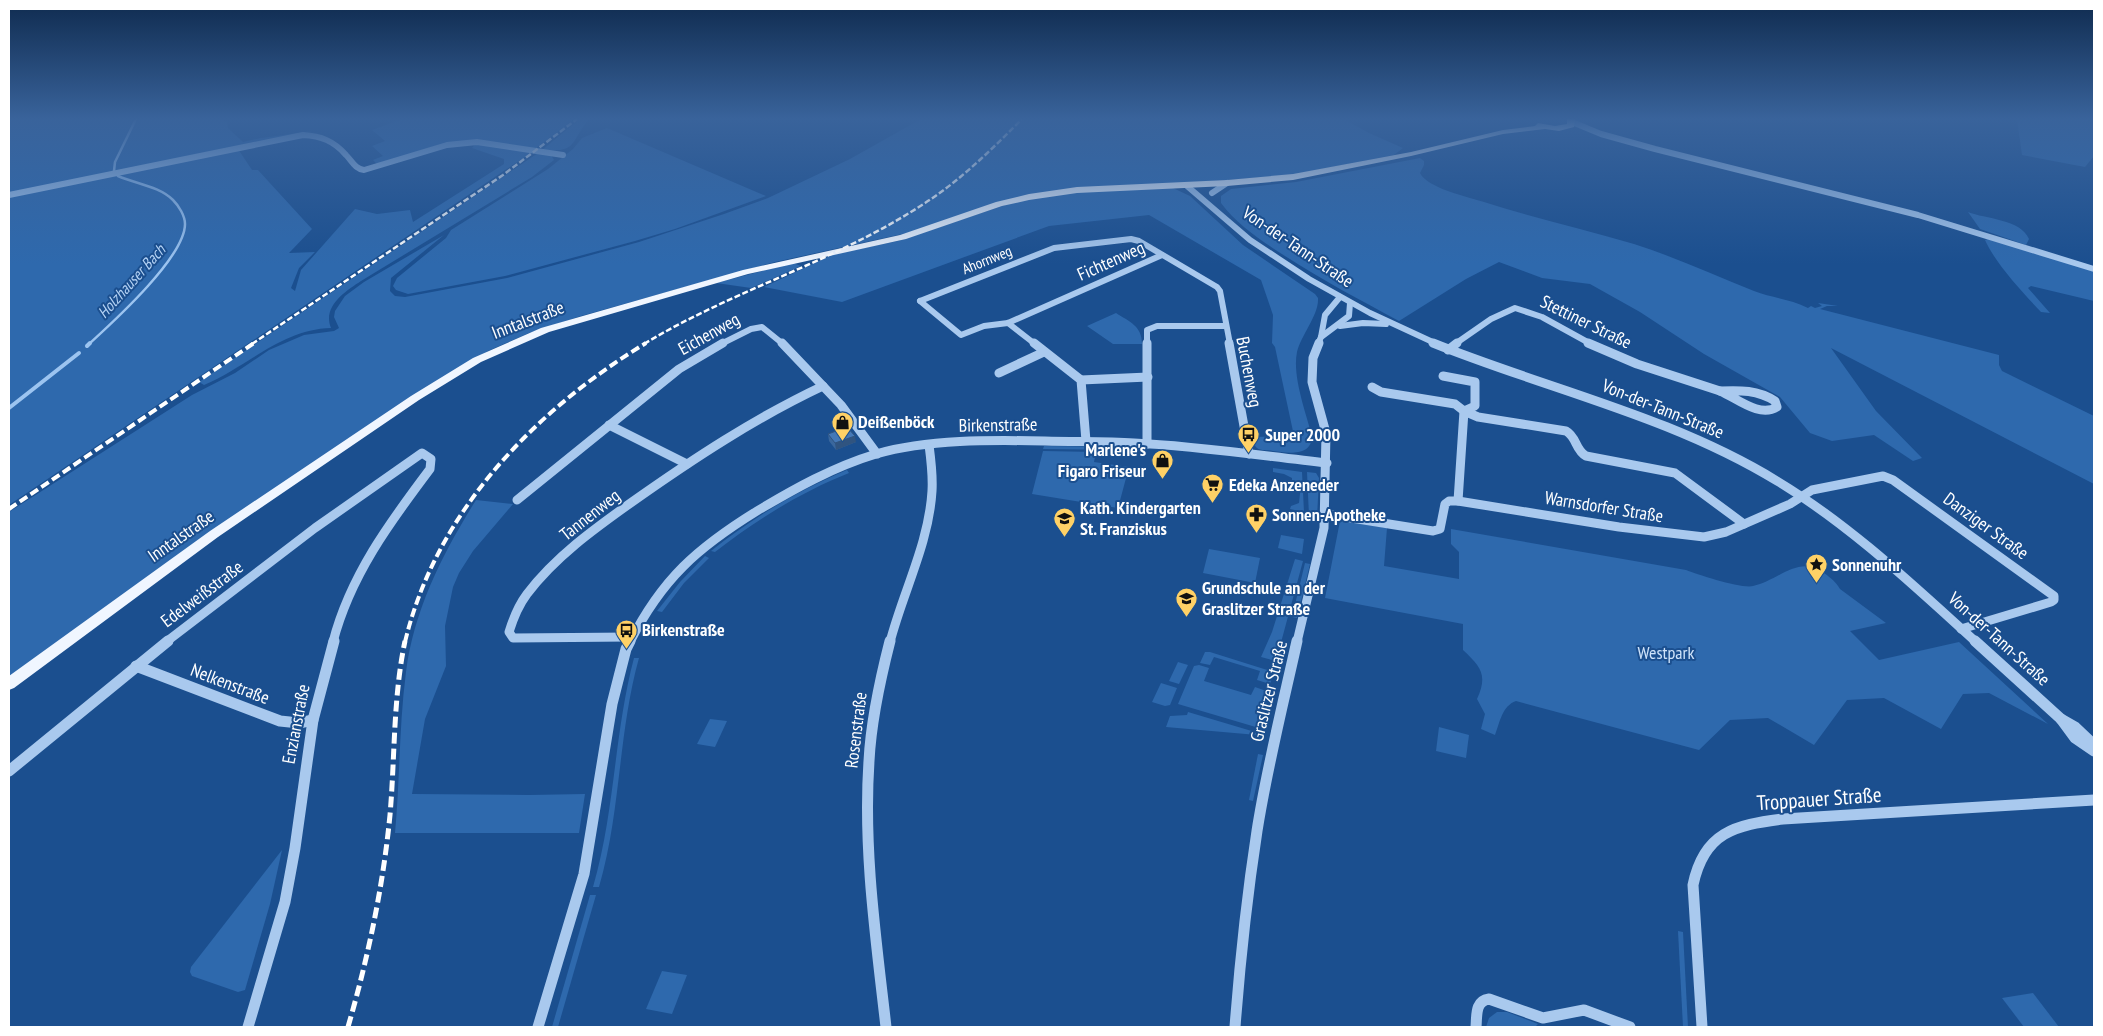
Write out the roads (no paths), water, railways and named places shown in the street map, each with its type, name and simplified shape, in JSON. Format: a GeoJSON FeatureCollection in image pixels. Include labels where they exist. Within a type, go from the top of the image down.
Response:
{"type":"FeatureCollection","features":[{"type":"Feature","properties":{"kind":"main road","name":"Inntalstraße"},"geometry":{"type":"LineString","coordinates":[[9,684],[156,574],[317,463],[449,377],[504,347],[564,324],[615,308],[776,264],[883,242],[1015,200],[1077,190],[1187,186],[1284,178],[1345,167]]}},
{"type":"Feature","properties":{"kind":"street"},"geometry":{"type":"LineString","coordinates":[[9,195],[145,167]]}},
{"type":"Feature","properties":{"kind":"street"},"geometry":{"type":"LineString","coordinates":[[356,167],[364,170],[373,167]]}},
{"type":"Feature","properties":{"kind":"street"},"geometry":{"type":"LineString","coordinates":[[1730,167],[1909,212],[2094,269]]}},
{"type":"Feature","properties":{"kind":"street"},"geometry":{"type":"LineString","coordinates":[[1209,203],[1212,193],[1227,183]]}},
{"type":"Feature","properties":{"kind":"street"},"geometry":{"type":"LineString","coordinates":[[1204,185],[1212,193]]}},
{"type":"Feature","properties":{"kind":"street","name":"Von-der-Tann-Straße"},"geometry":{"type":"LineString","coordinates":[[1187,186],[1250,240],[1309,279],[1350,303],[1448,350],[1658,423],[1743,462],[1803,496],[1847,529],[1901,574],[2061,719],[2075,727],[2094,745]]}},
{"type":"Feature","properties":{"kind":"street","name":"Ahornweg"},"geometry":{"type":"LineString","coordinates":[[1008,323],[994,323],[961,335],[920,301],[1064,246],[1135,240],[1162,255]]}},
{"type":"Feature","properties":{"kind":"street","name":"Fichtenweg"},"geometry":{"type":"LineString","coordinates":[[1008,323],[1162,255],[1217,287],[1220,291],[1224,326]]}},
{"type":"Feature","properties":{"kind":"street","name":"Graslitzer Straße"},"geometry":{"type":"LineString","coordinates":[[1235,1027],[1243,925],[1260,815],[1278,724],[1318,560],[1326,514],[1326,433],[1312,382],[1311,368],[1314,352],[1321,337],[1321,325],[1325,313],[1340,297]]}},
{"type":"Feature","properties":{"kind":"street"},"geometry":{"type":"LineString","coordinates":[[1321,337],[1337,327],[1349,316],[1350,303]]}},
{"type":"Feature","properties":{"kind":"street","name":"Stettiner Straße"},"geometry":{"type":"LineString","coordinates":[[1448,350],[1503,311],[1515,308],[1522,309],[1533,312],[1605,352],[1720,391],[1756,408],[1770,410],[1777,407],[1775,401],[1762,394],[1735,390],[1720,391]]}},
{"type":"Feature","properties":{"kind":"street"},"geometry":{"type":"LineString","coordinates":[[1008,323],[1081,380],[1096,378],[1148,378]]}},
{"type":"Feature","properties":{"kind":"street"},"geometry":{"type":"LineString","coordinates":[[1337,327],[1363,323],[1392,324]]}},
{"type":"Feature","properties":{"kind":"street"},"geometry":{"type":"LineString","coordinates":[[1147,444],[1147,330],[1157,326],[1224,326]]}},
{"type":"Feature","properties":{"kind":"street","name":"Buchenweg"},"geometry":{"type":"LineString","coordinates":[[1224,326],[1249,454]]}},
{"type":"Feature","properties":{"kind":"street","name":"Eichenweg"},"geometry":{"type":"LineString","coordinates":[[517,500],[679,369],[714,348],[756,327],[764,328],[771,333],[848,412],[877,454]]}},
{"type":"Feature","properties":{"kind":"street"},"geometry":{"type":"LineString","coordinates":[[999,374],[1044,352]]}},
{"type":"Feature","properties":{"kind":"street"},"geometry":{"type":"LineString","coordinates":[[1443,376],[1475,382],[1475,406],[1464,411]]}},
{"type":"Feature","properties":{"kind":"street"},"geometry":{"type":"LineString","coordinates":[[1081,380],[1086,441]]}},
{"type":"Feature","properties":{"kind":"street","name":"Tannenweg"},"geometry":{"type":"LineString","coordinates":[[630,637],[513,638],[509,632],[523,599],[558,561],[590,532],[753,420],[823,386]]}},
{"type":"Feature","properties":{"kind":"street"},"geometry":{"type":"LineString","coordinates":[[1372,387],[1381,392],[1455,404],[1464,411],[1478,417],[1566,431],[1573,434],[1576,438],[1576,450],[1586,456],[1670,470],[1744,524]]}},
{"type":"Feature","properties":{"kind":"street"},"geometry":{"type":"LineString","coordinates":[[1326,514],[1434,531],[1440,529],[1445,504],[1449,501],[1458,501],[1464,411]]}},
{"type":"Feature","properties":{"kind":"street"},"geometry":{"type":"LineString","coordinates":[[610,425],[687,464]]}},
{"type":"Feature","properties":{"kind":"street","name":"Birkenstraße"},"geometry":{"type":"LineString","coordinates":[[538,1027],[584,874],[613,695],[630,637],[649,607],[671,578],[713,540],[753,513],[807,482],[842,466],[877,454],[929,444],[980,441],[1086,441],[1147,444],[1327,463]]}},
{"type":"Feature","properties":{"kind":"street","name":"Rosenstraße"},"geometry":{"type":"LineString","coordinates":[[886,1027],[871,879],[868,803],[869,756],[878,694],[889,648],[929,518],[933,480],[929,444]]}},
{"type":"Feature","properties":{"kind":"street","name":"Edelweißstraße"},"geometry":{"type":"LineString","coordinates":[[9,771],[136,666],[258,571],[422,453]]}},
{"type":"Feature","properties":{"kind":"street","name":"Enzianstraße"},"geometry":{"type":"LineString","coordinates":[[248,1027],[285,902],[295,848],[313,720],[332,645],[345,603],[368,557],[430,469],[431,459],[422,453]]}},
{"type":"Feature","properties":{"kind":"street","name":"Danziger Straße"},"geometry":{"type":"LineString","coordinates":[[1803,496],[1812,490],[1879,476],[1889,478],[2054,596],[2054,600],[2051,602],[1961,629]]}},
{"type":"Feature","properties":{"kind":"street","name":"Warnsdorfer Straße"},"geometry":{"type":"LineString","coordinates":[[1458,501],[1694,537],[1714,536],[1790,504],[1803,496]]}},
{"type":"Feature","properties":{"kind":"street","name":"Nelkenstraße"},"geometry":{"type":"LineString","coordinates":[[136,666],[280,721],[299,723],[313,720]]}},
{"type":"Feature","properties":{"kind":"street","name":"Von-der-Tann-Straße"},"geometry":{"type":"LineString","coordinates":[[2061,719],[2066,730],[2094,751]]}},
{"type":"Feature","properties":{"kind":"street","name":"Troppauer Straße"},"geometry":{"type":"LineString","coordinates":[[1702,1027],[1693,885],[1694,870],[1702,853],[1724,833],[1749,823],[1783,819],[2094,800]]}},
{"type":"Feature","properties":{"kind":"street"},"geometry":{"type":"LineString","coordinates":[[1476,1027],[1478,1005],[1483,1000],[1489,999],[1543,1018],[1584,1010],[1630,1027]]}},
{"type":"Feature","properties":{"kind":"waterway","name":"Holzhauser Bach"},"geometry":{"type":"LineString","coordinates":[[89,344],[130,305],[161,271],[182,238],[185,224],[179,208],[167,195],[154,188],[118,176]]}},
{"type":"Feature","properties":{"kind":"waterway","name":"Holzhauser Bach"},"geometry":{"type":"LineString","coordinates":[[9,408],[79,353]]}},
{"type":"Feature","properties":{"kind":"railway"},"geometry":{"type":"LineString","coordinates":[[252,344],[513,167]]}},
{"type":"Feature","properties":{"kind":"railway"},"geometry":{"type":"LineString","coordinates":[[644,344],[713,307],[856,242],[925,203],[972,167]]}},
{"type":"Feature","properties":{"kind":"railway"},"geometry":{"type":"LineString","coordinates":[[9,509],[254,343]]}},
{"type":"Feature","properties":{"kind":"railway"},"geometry":{"type":"LineString","coordinates":[[405,642],[420,595],[440,550],[465,508],[495,469],[529,433],[565,400],[605,370],[646,343]]}},
{"type":"Feature","properties":{"kind":"railway"},"geometry":{"type":"LineString","coordinates":[[348,1027],[368,949],[383,869],[390,815],[398,684],[405,641]]}},
{"type":"Feature","properties":{"kind":"place","name":"Deißenböck"},"geometry":{"type":"Point","coordinates":[842,441]}},
{"type":"Feature","properties":{"kind":"place","name":"Super 2000"},"geometry":{"type":"Point","coordinates":[1249,454]}},
{"type":"Feature","properties":{"kind":"place","name":"Marlene's Figaro Friseur"},"geometry":{"type":"Point","coordinates":[1162,479]}},
{"type":"Feature","properties":{"kind":"place","name":"Edeka Anzeneder"},"geometry":{"type":"Point","coordinates":[1213,504]}},
{"type":"Feature","properties":{"kind":"place","name":"Sonnen-Apotheke"},"geometry":{"type":"Point","coordinates":[1256,534]}},
{"type":"Feature","properties":{"kind":"place","name":"Kath. Kindergarten St. Franziskus"},"geometry":{"type":"Point","coordinates":[1064,537]}},
{"type":"Feature","properties":{"kind":"place","name":"Sonnenuhr"},"geometry":{"type":"Point","coordinates":[1816,584]}},
{"type":"Feature","properties":{"kind":"place","name":"Grundschule an der Graslitzer Straße"},"geometry":{"type":"Point","coordinates":[1186,617]}},
{"type":"Feature","properties":{"kind":"place","name":"Birkenstraße"},"geometry":{"type":"Point","coordinates":[626,649]}},
{"type":"Feature","properties":{"kind":"park label","name":"Westpark"},"geometry":{"type":"Point","coordinates":[1666,653]}}]}
